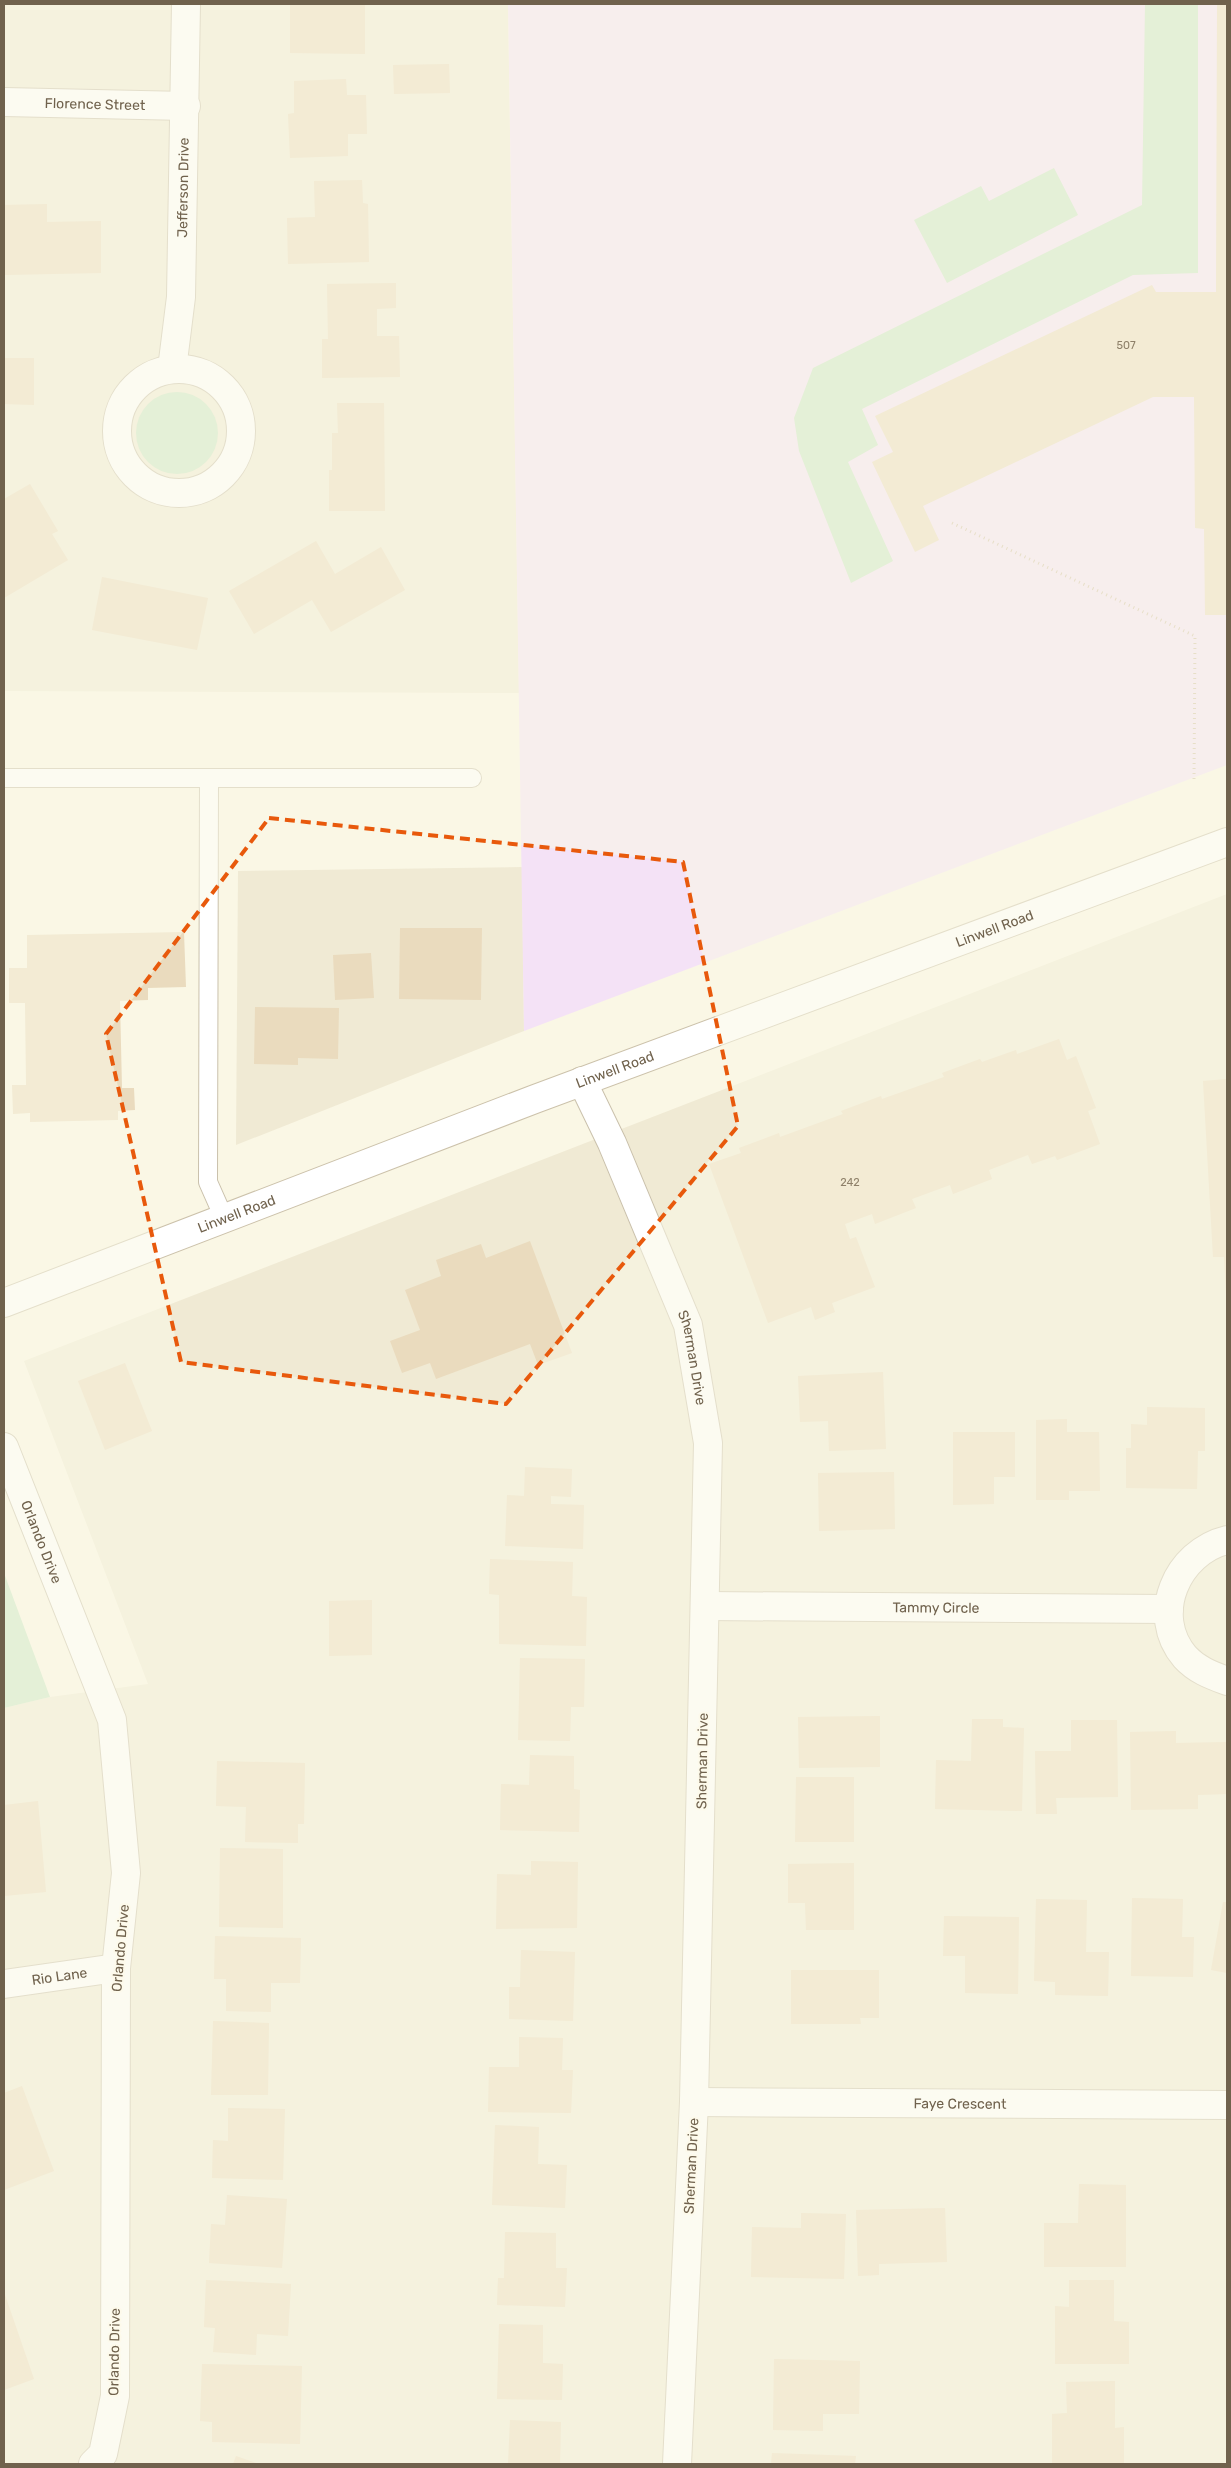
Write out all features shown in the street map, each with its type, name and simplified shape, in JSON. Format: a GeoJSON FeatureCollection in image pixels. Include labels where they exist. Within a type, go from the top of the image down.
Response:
{"type":"FeatureCollection","features":[{"type":"Feature","properties":{"kind":"street","name":"Jefferson Drive"},"geometry":{"type":"LineString","coordinates":[[172,369],[181,297],[186,106],[186,4]]}},
{"type":"Feature","properties":{"kind":"street","name":"Florence Street"},"geometry":{"type":"LineString","coordinates":[[4,102],[186,106]]}},
{"type":"Feature","properties":{"kind":"street"},"geometry":{"type":"LineString","coordinates":[[172,369],[193,370],[212,378],[223,388],[238,410],[242,430],[239,451],[229,469],[214,484],[195,492],[174,494],[154,489],[137,478],[122,456],[117,443],[116,422],[123,403],[135,386],[152,374],[172,369]]}},
{"type":"Feature","properties":{"kind":"street","name":"Linwell Road"},"geometry":{"type":"LineString","coordinates":[[4,1303],[582,1081],[1227,842]]}},
{"type":"Feature","properties":{"kind":"street","name":"Sherman Drive"},"geometry":{"type":"LineString","coordinates":[[582,1081],[612,1143],[688,1325],[708,1443],[694,2102],[677,2464]]}},
{"type":"Feature","properties":{"kind":"street","name":"Orlando Drive"},"geometry":{"type":"LineString","coordinates":[[4,1447],[112,1720],[126,1873],[116,1968],[115,2396],[103,2454],[93,2464]]}},
{"type":"Feature","properties":{"kind":"street"},"geometry":{"type":"LineString","coordinates":[[1227,1540],[1214,1543],[1192,1557],[1177,1577],[1169,1609],[1172,1634],[1184,1656],[1204,1672],[1227,1682]]}},
{"type":"Feature","properties":{"kind":"street","name":"Tammy Circle"},"geometry":{"type":"LineString","coordinates":[[705,1606],[1169,1609]]}},
{"type":"Feature","properties":{"kind":"street","name":"Rio Lane"},"geometry":{"type":"LineString","coordinates":[[4,1984],[116,1968]]}},
{"type":"Feature","properties":{"kind":"street","name":"Faye Crescent"},"geometry":{"type":"LineString","coordinates":[[694,2102],[1227,2105]]}},
{"type":"Feature","properties":{"kind":"lane"},"geometry":{"type":"LineString","coordinates":[[4,778],[472,778]]}},
{"type":"Feature","properties":{"kind":"lane"},"geometry":{"type":"LineString","coordinates":[[209,778],[208,1182],[224,1218]]}},
{"type":"Feature","properties":{"kind":"path"},"geometry":{"type":"LineString","coordinates":[[952,522],[1195,636],[1194,781]]}},
{"type":"Feature","properties":{"kind":"highlighted area"},"geometry":{"type":"Polygon","coordinates":[[[269,818],[683,862],[738,1126],[506,1404],[181,1362],[106,1034],[269,818]]]}},
{"type":"Feature","properties":{"kind":"shaded area"},"geometry":{"type":"Polygon","coordinates":[[[4,4],[508,4],[519,693],[4,691],[4,4]]]}},
{"type":"Feature","properties":{"kind":"shaded area"},"geometry":{"type":"Polygon","coordinates":[[[508,4],[1227,4],[1227,765],[524,1031],[508,4]]]}},
{"type":"Feature","properties":{"kind":"shaded area"},"geometry":{"type":"Polygon","coordinates":[[[522,867],[524,1031],[236,1145],[238,871],[522,867]]]}},
{"type":"Feature","properties":{"kind":"shaded area"},"geometry":{"type":"Polygon","coordinates":[[[1227,894],[1227,2464],[4,2464],[4,1708],[50,1697],[148,1684],[24,1361],[1227,894]]]}},
{"type":"Feature","properties":{"kind":"green space"},"geometry":{"type":"Polygon","coordinates":[[[1145,4],[1198,4],[1198,273],[1133,275],[862,409],[878,445],[848,462],[893,561],[851,583],[799,451],[794,418],[813,368],[1142,205],[1145,4]]]}},
{"type":"Feature","properties":{"kind":"green space"},"geometry":{"type":"Polygon","coordinates":[[[1054,168],[1078,215],[947,283],[914,220],[981,186],[989,201],[1054,168]]]}},
{"type":"Feature","properties":{"kind":"green space"},"geometry":{"type":"Polygon","coordinates":[[[177,392],[193,395],[206,404],[215,417],[218,433],[215,449],[206,462],[193,471],[177,474],[161,471],[148,462],[139,449],[136,433],[139,417],[148,404],[161,395],[177,392]]]}},
{"type":"Feature","properties":{"kind":"green space"},"geometry":{"type":"Polygon","coordinates":[[[4,1573],[50,1697],[4,1708],[4,1573]]]}},
{"type":"Feature","properties":{"kind":"building"},"geometry":{"type":"Polygon","coordinates":[[[290,4],[365,4],[365,54],[290,53],[290,4]]]}},
{"type":"Feature","properties":{"kind":"building"},"geometry":{"type":"Polygon","coordinates":[[[1217,4],[1227,4],[1227,615],[1205,615],[1204,529],[1195,528],[1194,397],[1153,397],[923,506],[939,540],[915,552],[872,462],[893,452],[875,416],[1152,285],[1156,292],[1216,292],[1217,4]]]}},
{"type":"Feature","properties":{"kind":"building"},"geometry":{"type":"Polygon","coordinates":[[[449,64],[450,93],[394,94],[393,65],[449,64]]]}},
{"type":"Feature","properties":{"kind":"building"},"geometry":{"type":"Polygon","coordinates":[[[346,79],[347,95],[366,95],[367,134],[348,134],[348,156],[290,158],[288,114],[294,113],[294,81],[346,79]]]}},
{"type":"Feature","properties":{"kind":"building"},"geometry":{"type":"Polygon","coordinates":[[[362,180],[363,203],[368,204],[369,262],[288,264],[287,218],[315,217],[314,181],[362,180]]]}},
{"type":"Feature","properties":{"kind":"building"},"geometry":{"type":"Polygon","coordinates":[[[47,204],[47,222],[101,221],[101,273],[4,275],[4,205],[47,204]]]}},
{"type":"Feature","properties":{"kind":"building"},"geometry":{"type":"Polygon","coordinates":[[[396,283],[396,308],[377,309],[377,336],[399,336],[400,377],[322,378],[322,339],[328,339],[327,284],[396,283]]]}},
{"type":"Feature","properties":{"kind":"building"},"geometry":{"type":"Polygon","coordinates":[[[4,358],[34,358],[34,405],[4,404],[4,358]]]}},
{"type":"Feature","properties":{"kind":"building"},"geometry":{"type":"Polygon","coordinates":[[[337,403],[384,403],[385,511],[329,511],[329,470],[332,470],[332,433],[338,433],[337,403]]]}},
{"type":"Feature","properties":{"kind":"building"},"geometry":{"type":"Polygon","coordinates":[[[30,484],[58,531],[52,534],[68,560],[4,598],[4,499],[30,484]]]}},
{"type":"Feature","properties":{"kind":"building"},"geometry":{"type":"Polygon","coordinates":[[[316,541],[335,574],[381,547],[405,590],[331,632],[312,600],[254,634],[229,591],[316,541]]]}},
{"type":"Feature","properties":{"kind":"building"},"geometry":{"type":"Polygon","coordinates":[[[102,577],[208,598],[197,650],[92,630],[102,577]]]}},
{"type":"Feature","properties":{"kind":"building"},"geometry":{"type":"Polygon","coordinates":[[[400,928],[482,928],[481,1000],[399,999],[400,928]]]}},
{"type":"Feature","properties":{"kind":"building"},"geometry":{"type":"Polygon","coordinates":[[[184,932],[186,987],[148,988],[148,1000],[120,1001],[122,1088],[134,1088],[135,1110],[118,1111],[118,1120],[30,1122],[30,1113],[13,1114],[12,1085],[26,1085],[25,1003],[9,1003],[9,968],[27,968],[27,935],[184,932]]]}},
{"type":"Feature","properties":{"kind":"building"},"geometry":{"type":"Polygon","coordinates":[[[371,953],[374,998],[335,1000],[333,955],[371,953]]]}},
{"type":"Feature","properties":{"kind":"building"},"geometry":{"type":"Polygon","coordinates":[[[255,1007],[339,1008],[338,1059],[298,1058],[298,1065],[254,1064],[255,1007]]]}},
{"type":"Feature","properties":{"kind":"building"},"geometry":{"type":"Polygon","coordinates":[[[1059,1039],[1067,1060],[1076,1056],[1096,1108],[1088,1111],[1100,1144],[1057,1160],[1055,1156],[1032,1164],[1028,1155],[989,1170],[992,1179],[953,1194],[950,1185],[912,1199],[916,1208],[875,1224],[872,1214],[845,1224],[850,1239],[856,1237],[875,1287],[832,1303],[835,1312],[815,1320],[811,1307],[768,1323],[709,1164],[741,1153],[739,1148],[779,1133],[780,1137],[843,1114],[841,1111],[881,1096],[882,1099],[944,1077],[942,1073],[980,1059],[982,1062],[1016,1050],[1017,1054],[1059,1039]]]}},
{"type":"Feature","properties":{"kind":"building"},"geometry":{"type":"Polygon","coordinates":[[[1227,1079],[1226,1293],[1224,1257],[1213,1257],[1203,1081],[1227,1079]]]}},
{"type":"Feature","properties":{"kind":"building"},"geometry":{"type":"Polygon","coordinates":[[[530,1241],[572,1353],[538,1365],[530,1344],[436,1379],[430,1363],[402,1373],[390,1341],[420,1330],[405,1290],[441,1276],[436,1260],[481,1244],[486,1258],[530,1241]]]}},
{"type":"Feature","properties":{"kind":"building"},"geometry":{"type":"Polygon","coordinates":[[[125,1363],[152,1431],[105,1450],[78,1381],[125,1363]]]}},
{"type":"Feature","properties":{"kind":"building"},"geometry":{"type":"Polygon","coordinates":[[[883,1372],[886,1449],[829,1451],[828,1421],[800,1422],[798,1376],[883,1372]]]}},
{"type":"Feature","properties":{"kind":"building"},"geometry":{"type":"Polygon","coordinates":[[[1147,1407],[1205,1408],[1205,1451],[1198,1451],[1197,1489],[1126,1488],[1126,1448],[1131,1448],[1131,1424],[1147,1425],[1147,1407]]]}},
{"type":"Feature","properties":{"kind":"building"},"geometry":{"type":"Polygon","coordinates":[[[1067,1419],[1067,1432],[1099,1432],[1100,1491],[1069,1491],[1069,1500],[1036,1500],[1036,1420],[1067,1419]]]}},
{"type":"Feature","properties":{"kind":"building"},"geometry":{"type":"Polygon","coordinates":[[[953,1432],[1015,1432],[1015,1477],[994,1477],[994,1504],[953,1505],[953,1432]]]}},
{"type":"Feature","properties":{"kind":"building"},"geometry":{"type":"Polygon","coordinates":[[[525,1467],[572,1469],[571,1497],[551,1496],[551,1504],[584,1505],[583,1549],[505,1546],[507,1495],[524,1496],[525,1467]]]}},
{"type":"Feature","properties":{"kind":"building"},"geometry":{"type":"Polygon","coordinates":[[[894,1472],[895,1529],[819,1531],[818,1473],[894,1472]]]}},
{"type":"Feature","properties":{"kind":"building"},"geometry":{"type":"Polygon","coordinates":[[[490,1559],[573,1562],[572,1596],[587,1597],[586,1646],[499,1644],[499,1595],[489,1594],[490,1559]]]}},
{"type":"Feature","properties":{"kind":"building"},"geometry":{"type":"Polygon","coordinates":[[[372,1600],[372,1655],[329,1656],[329,1601],[372,1600]]]}},
{"type":"Feature","properties":{"kind":"building"},"geometry":{"type":"Polygon","coordinates":[[[520,1658],[585,1659],[584,1707],[571,1707],[570,1741],[518,1740],[520,1658]]]}},
{"type":"Feature","properties":{"kind":"building"},"geometry":{"type":"Polygon","coordinates":[[[880,1716],[880,1767],[799,1768],[798,1717],[880,1716]]]}},
{"type":"Feature","properties":{"kind":"building"},"geometry":{"type":"Polygon","coordinates":[[[972,1719],[1003,1719],[1003,1727],[1024,1728],[1022,1811],[935,1809],[936,1760],[971,1761],[972,1719]]]}},
{"type":"Feature","properties":{"kind":"building"},"geometry":{"type":"Polygon","coordinates":[[[1071,1720],[1117,1720],[1118,1797],[1056,1798],[1057,1814],[1036,1814],[1035,1751],[1071,1751],[1071,1720]]]}},
{"type":"Feature","properties":{"kind":"building"},"geometry":{"type":"Polygon","coordinates":[[[1176,1731],[1176,1743],[1227,1742],[1227,1794],[1198,1795],[1198,1809],[1131,1810],[1130,1732],[1176,1731]]]}},
{"type":"Feature","properties":{"kind":"building"},"geometry":{"type":"Polygon","coordinates":[[[530,1755],[574,1756],[574,1789],[580,1790],[579,1832],[500,1830],[501,1784],[529,1785],[530,1755]]]}},
{"type":"Feature","properties":{"kind":"building"},"geometry":{"type":"Polygon","coordinates":[[[217,1761],[305,1763],[304,1824],[298,1824],[298,1843],[245,1842],[246,1807],[216,1806],[217,1761]]]}},
{"type":"Feature","properties":{"kind":"building"},"geometry":{"type":"Polygon","coordinates":[[[796,1777],[854,1777],[854,1842],[795,1842],[796,1777]]]}},
{"type":"Feature","properties":{"kind":"building"},"geometry":{"type":"Polygon","coordinates":[[[38,1801],[46,1892],[4,1896],[4,1805],[38,1801]]]}},
{"type":"Feature","properties":{"kind":"building"},"geometry":{"type":"Polygon","coordinates":[[[220,1848],[283,1849],[283,1928],[219,1927],[220,1848]]]}},
{"type":"Feature","properties":{"kind":"building"},"geometry":{"type":"Polygon","coordinates":[[[531,1861],[578,1862],[577,1928],[496,1929],[497,1874],[531,1875],[531,1861]]]}},
{"type":"Feature","properties":{"kind":"building"},"geometry":{"type":"Polygon","coordinates":[[[854,1863],[854,1930],[806,1930],[805,1903],[788,1903],[788,1864],[854,1863]]]}},
{"type":"Feature","properties":{"kind":"building"},"geometry":{"type":"Polygon","coordinates":[[[1132,1898],[1183,1899],[1182,1937],[1194,1937],[1193,1977],[1131,1976],[1132,1898]]]}},
{"type":"Feature","properties":{"kind":"building"},"geometry":{"type":"Polygon","coordinates":[[[1036,1899],[1087,1900],[1086,1952],[1109,1952],[1108,1996],[1055,1995],[1055,1982],[1034,1981],[1036,1899]]]}},
{"type":"Feature","properties":{"kind":"building"},"geometry":{"type":"Polygon","coordinates":[[[1223,1902],[1227,1902],[1227,1973],[1211,1970],[1223,1902]]]}},
{"type":"Feature","properties":{"kind":"building"},"geometry":{"type":"Polygon","coordinates":[[[944,1916],[1019,1917],[1018,1994],[965,1993],[965,1956],[943,1956],[944,1916]]]}},
{"type":"Feature","properties":{"kind":"building"},"geometry":{"type":"Polygon","coordinates":[[[215,1936],[301,1938],[300,1983],[271,1983],[271,2012],[226,2011],[226,1979],[214,1979],[215,1936]]]}},
{"type":"Feature","properties":{"kind":"building"},"geometry":{"type":"Polygon","coordinates":[[[521,1950],[575,1952],[573,2021],[509,2019],[509,1987],[520,1987],[521,1950]]]}},
{"type":"Feature","properties":{"kind":"building"},"geometry":{"type":"Polygon","coordinates":[[[791,1970],[879,1970],[879,2018],[860,2018],[861,2024],[791,2024],[791,1970]]]}},
{"type":"Feature","properties":{"kind":"building"},"geometry":{"type":"Polygon","coordinates":[[[213,2021],[269,2023],[268,2095],[211,2095],[213,2021]]]}},
{"type":"Feature","properties":{"kind":"building"},"geometry":{"type":"Polygon","coordinates":[[[519,2037],[563,2038],[562,2070],[573,2070],[571,2113],[488,2112],[489,2067],[519,2067],[519,2037]]]}},
{"type":"Feature","properties":{"kind":"building"},"geometry":{"type":"Polygon","coordinates":[[[22,2086],[54,2171],[4,2190],[4,2093],[22,2086]]]}},
{"type":"Feature","properties":{"kind":"building"},"geometry":{"type":"Polygon","coordinates":[[[228,2108],[285,2109],[283,2180],[212,2178],[213,2140],[228,2141],[228,2108]]]}},
{"type":"Feature","properties":{"kind":"building"},"geometry":{"type":"Polygon","coordinates":[[[495,2125],[539,2127],[538,2164],[567,2165],[565,2208],[492,2205],[495,2125]]]}},
{"type":"Feature","properties":{"kind":"building"},"geometry":{"type":"Polygon","coordinates":[[[1079,2184],[1126,2185],[1126,2267],[1044,2267],[1044,2223],[1078,2223],[1079,2184]]]}},
{"type":"Feature","properties":{"kind":"building"},"geometry":{"type":"Polygon","coordinates":[[[227,2195],[287,2199],[282,2268],[209,2263],[211,2224],[225,2225],[227,2195]]]}},
{"type":"Feature","properties":{"kind":"building"},"geometry":{"type":"Polygon","coordinates":[[[945,2208],[947,2262],[879,2264],[879,2275],[858,2276],[856,2210],[945,2208]]]}},
{"type":"Feature","properties":{"kind":"building"},"geometry":{"type":"Polygon","coordinates":[[[801,2213],[846,2214],[844,2279],[751,2277],[752,2227],[801,2228],[801,2213]]]}},
{"type":"Feature","properties":{"kind":"building"},"geometry":{"type":"Polygon","coordinates":[[[505,2232],[556,2233],[556,2268],[567,2268],[565,2307],[497,2305],[498,2278],[504,2278],[505,2232]]]}},
{"type":"Feature","properties":{"kind":"building"},"geometry":{"type":"Polygon","coordinates":[[[206,2280],[291,2284],[288,2336],[257,2334],[256,2355],[213,2352],[215,2328],[204,2327],[206,2280]]]}},
{"type":"Feature","properties":{"kind":"building"},"geometry":{"type":"Polygon","coordinates":[[[1069,2280],[1114,2280],[1114,2321],[1129,2322],[1129,2364],[1055,2364],[1055,2306],[1069,2307],[1069,2280]]]}},
{"type":"Feature","properties":{"kind":"building"},"geometry":{"type":"Polygon","coordinates":[[[4,2292],[34,2379],[4,2390],[4,2292]]]}},
{"type":"Feature","properties":{"kind":"building"},"geometry":{"type":"Polygon","coordinates":[[[499,2324],[543,2325],[543,2363],[563,2364],[562,2400],[497,2399],[499,2324]]]}},
{"type":"Feature","properties":{"kind":"building"},"geometry":{"type":"Polygon","coordinates":[[[774,2359],[860,2361],[859,2414],[823,2414],[823,2431],[773,2430],[774,2359]]]}},
{"type":"Feature","properties":{"kind":"building"},"geometry":{"type":"Polygon","coordinates":[[[202,2364],[302,2366],[300,2444],[212,2442],[212,2422],[200,2421],[202,2364]]]}},
{"type":"Feature","properties":{"kind":"building"},"geometry":{"type":"Polygon","coordinates":[[[1115,2381],[1115,2428],[1124,2427],[1124,2464],[1052,2464],[1052,2414],[1067,2413],[1066,2382],[1115,2381]]]}},
{"type":"Feature","properties":{"kind":"building"},"geometry":{"type":"Polygon","coordinates":[[[510,2420],[561,2422],[560,2464],[508,2464],[510,2420]]]}},
{"type":"Feature","properties":{"kind":"building"},"geometry":{"type":"Polygon","coordinates":[[[772,2453],[856,2456],[855,2464],[771,2464],[772,2453]]]}},
{"type":"Feature","properties":{"kind":"building"},"geometry":{"type":"Polygon","coordinates":[[[236,2456],[259,2464],[233,2464],[236,2456]]]}}]}
